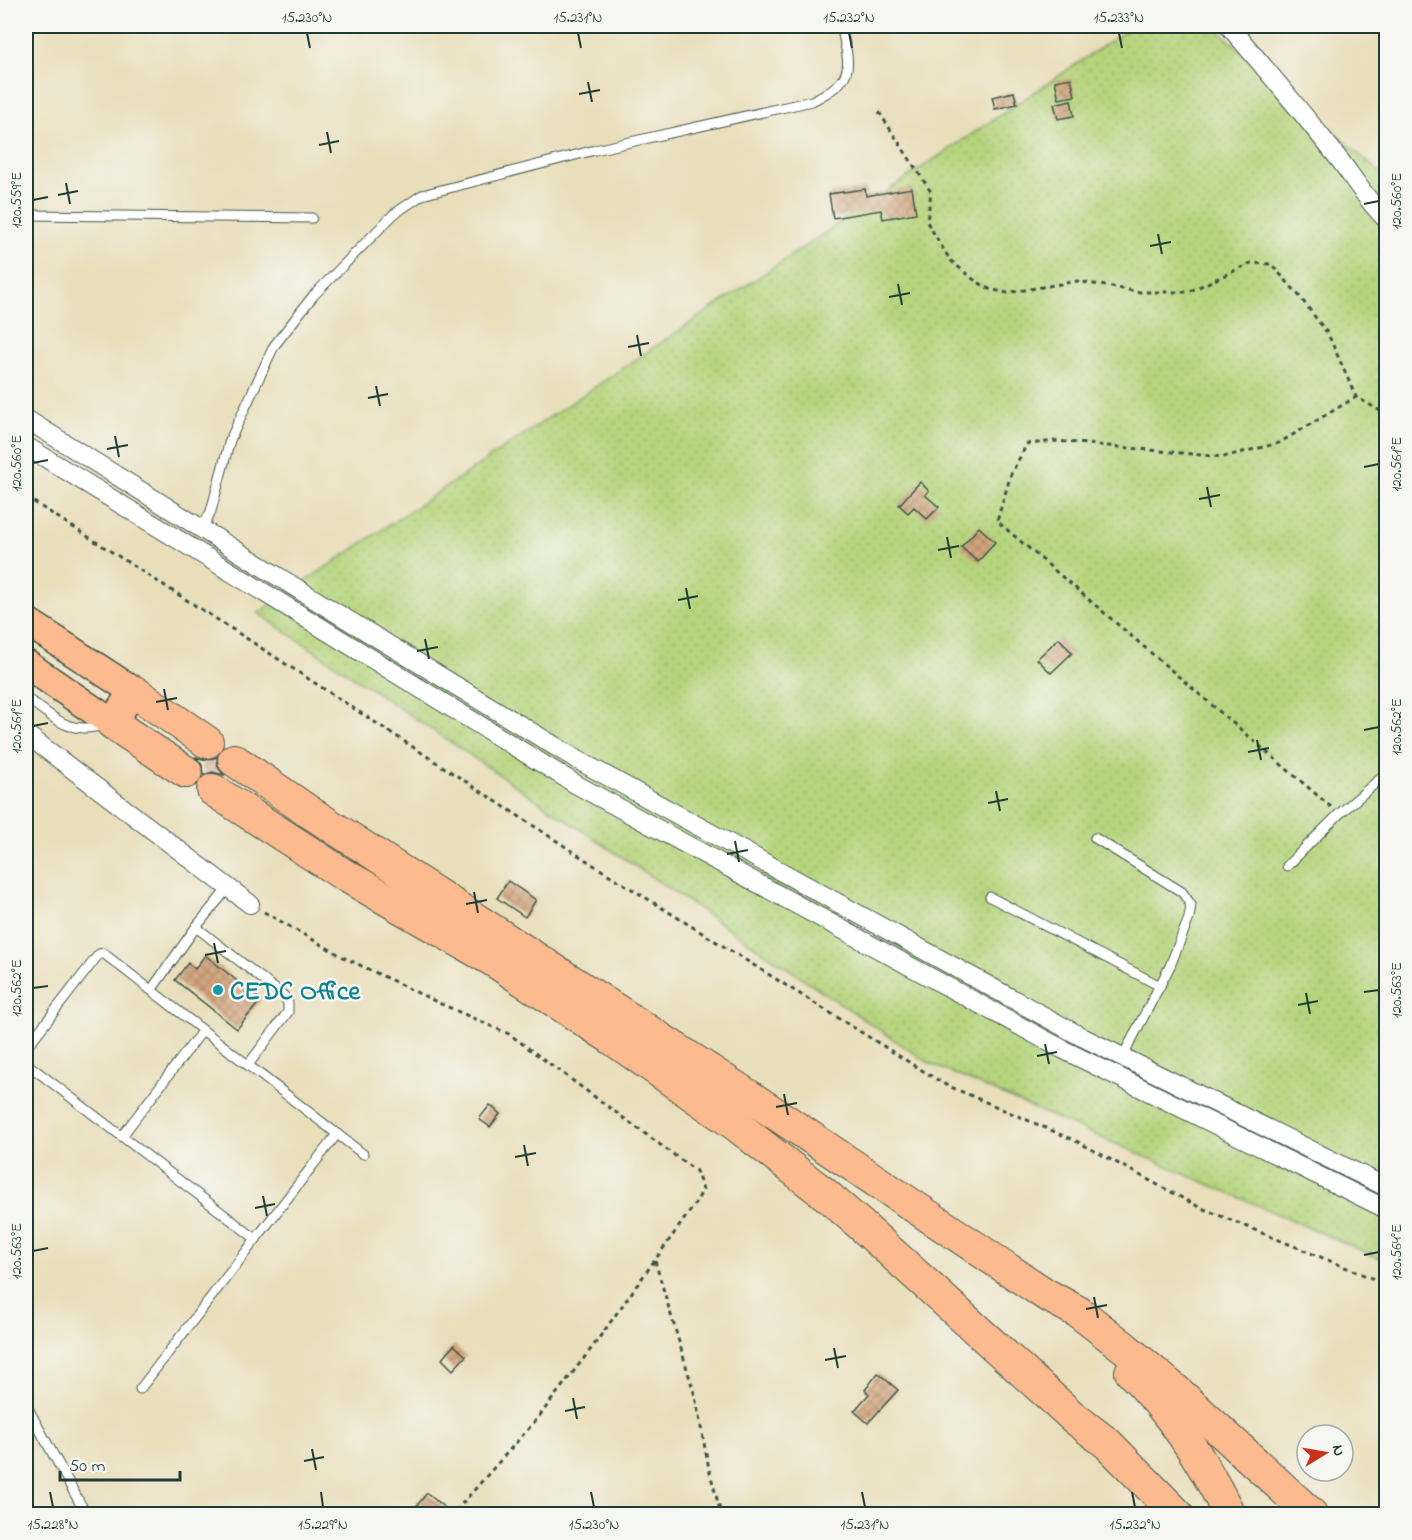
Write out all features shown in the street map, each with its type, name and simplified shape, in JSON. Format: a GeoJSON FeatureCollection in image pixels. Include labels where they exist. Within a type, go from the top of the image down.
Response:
{"type":"FeatureCollection","features":[{"type":"Feature","properties":{"kind":"highway"},"geometry":{"type":"LineString","coordinates":[[133,691],[207,742]]}},
{"type":"Feature","properties":{"kind":"highway"},"geometry":{"type":"LineString","coordinates":[[112,723],[186,772]]}},
{"type":"Feature","properties":{"kind":"highway"},"geometry":{"type":"LineString","coordinates":[[234,760],[813,1138],[1045,1294],[1080,1313],[1179,1393],[1311,1515]]}},
{"type":"Feature","properties":{"kind":"highway"},"geometry":{"type":"LineString","coordinates":[[213,790],[341,873],[494,961],[614,1040],[736,1125],[825,1194],[862,1226],[1001,1349],[1073,1417],[1108,1444],[1177,1515]]}},
{"type":"Feature","properties":{"kind":"highway"},"geometry":{"type":"LineString","coordinates":[[1045,1294],[1117,1358],[1151,1395],[1191,1447],[1229,1515]]}},
{"type":"Feature","properties":{"kind":"highway"},"geometry":{"type":"LineString","coordinates":[[1073,1417],[1119,1473],[1149,1515]]}},
{"type":"Feature","properties":{"kind":"main road"},"geometry":{"type":"LineString","coordinates":[[26,621],[133,691],[112,723],[26,664]]}},
{"type":"Feature","properties":{"kind":"street"},"geometry":{"type":"LineString","coordinates":[[1229,26],[1281,86],[1374,207],[1386,219]]}},
{"type":"Feature","properties":{"kind":"street"},"geometry":{"type":"LineString","coordinates":[[26,419],[534,735],[1122,1058],[1386,1187]]}},
{"type":"Feature","properties":{"kind":"street"},"geometry":{"type":"LineString","coordinates":[[26,446],[527,756],[704,855],[1082,1059],[1386,1209]]}},
{"type":"Feature","properties":{"kind":"street"},"geometry":{"type":"LineString","coordinates":[[26,734],[250,904]]}},
{"type":"Feature","properties":{"kind":"lane"},"geometry":{"type":"LineString","coordinates":[[202,529],[211,511],[230,440],[274,346],[313,296],[394,214],[422,195],[596,150],[812,101],[834,90],[845,78],[848,67],[841,26]]}},
{"type":"Feature","properties":{"kind":"lane"},"geometry":{"type":"LineString","coordinates":[[26,215],[312,218]]}},
{"type":"Feature","properties":{"kind":"lane"},"geometry":{"type":"LineString","coordinates":[[26,698],[70,728],[89,729],[112,723]]}},
{"type":"Feature","properties":{"kind":"lane"},"geometry":{"type":"LineString","coordinates":[[1287,866],[1339,814],[1386,774]]}},
{"type":"Feature","properties":{"kind":"lane"},"geometry":{"type":"LineString","coordinates":[[704,855],[715,835]]}},
{"type":"Feature","properties":{"kind":"lane"},"geometry":{"type":"LineString","coordinates":[[1095,838],[1182,892],[1191,905],[1189,918],[1160,986],[1122,1058]]}},
{"type":"Feature","properties":{"kind":"lane"},"geometry":{"type":"LineString","coordinates":[[152,989],[196,927],[228,888]]}},
{"type":"Feature","properties":{"kind":"lane"},"geometry":{"type":"LineString","coordinates":[[990,897],[1160,986]]}},
{"type":"Feature","properties":{"kind":"lane"},"geometry":{"type":"LineString","coordinates":[[196,927],[284,996],[288,1003],[288,1012],[248,1065]]}},
{"type":"Feature","properties":{"kind":"lane"},"geometry":{"type":"LineString","coordinates":[[26,1048],[99,954],[103,953],[363,1154]]}},
{"type":"Feature","properties":{"kind":"lane"},"geometry":{"type":"LineString","coordinates":[[122,1136],[203,1030]]}},
{"type":"Feature","properties":{"kind":"lane"},"geometry":{"type":"LineString","coordinates":[[26,1063],[256,1239]]}},
{"type":"Feature","properties":{"kind":"lane"},"geometry":{"type":"LineString","coordinates":[[140,1389],[338,1134]]}},
{"type":"Feature","properties":{"kind":"lane"},"geometry":{"type":"LineString","coordinates":[[26,1405],[86,1515]]}},
{"type":"Feature","properties":{"kind":"path"},"geometry":{"type":"LineString","coordinates":[[879,112],[931,192],[927,222],[950,260],[989,289],[1007,293],[1077,281],[1140,292],[1188,292],[1251,263],[1271,264],[1297,293],[1328,334],[1356,397],[1384,413],[1386,417]]}},
{"type":"Feature","properties":{"kind":"path"},"geometry":{"type":"LineString","coordinates":[[1339,814],[997,521],[1011,474],[1027,444],[1056,441],[1223,457],[1280,444],[1356,397]]}},
{"type":"Feature","properties":{"kind":"path"},"geometry":{"type":"LineString","coordinates":[[26,497],[595,866],[944,1084],[1078,1142],[1166,1190],[1231,1221],[1386,1284]]}},
{"type":"Feature","properties":{"kind":"path"},"geometry":{"type":"LineString","coordinates":[[250,904],[345,958],[509,1034],[696,1171],[703,1190],[693,1208],[594,1345],[544,1410],[460,1506],[455,1515]]}},
{"type":"Feature","properties":{"kind":"path"},"geometry":{"type":"LineString","coordinates":[[655,1261],[695,1396],[709,1469],[721,1515]]}},
{"type":"Feature","properties":{"kind":"green space"},"geometry":{"type":"Polygon","coordinates":[[[1133,26],[1213,26],[1386,178],[1386,1261],[929,1063],[258,613],[1133,26]]]}},
{"type":"Feature","properties":{"kind":"building"},"geometry":{"type":"Polygon","coordinates":[[[1071,78],[1075,96],[1059,99],[1055,81],[1071,78]]]}},
{"type":"Feature","properties":{"kind":"building"},"geometry":{"type":"Polygon","coordinates":[[[1014,92],[1017,104],[995,109],[992,97],[1014,92]]]}},
{"type":"Feature","properties":{"kind":"building"},"geometry":{"type":"Polygon","coordinates":[[[1071,100],[1074,116],[1058,119],[1054,104],[1071,100]]]}},
{"type":"Feature","properties":{"kind":"building"},"geometry":{"type":"Polygon","coordinates":[[[912,188],[916,213],[883,219],[881,210],[833,218],[829,194],[865,189],[866,196],[912,188]]]}},
{"type":"Feature","properties":{"kind":"building"},"geometry":{"type":"Polygon","coordinates":[[[920,482],[929,491],[925,495],[939,507],[927,519],[914,507],[908,513],[899,505],[920,482]]]}},
{"type":"Feature","properties":{"kind":"building"},"geometry":{"type":"Polygon","coordinates":[[[979,527],[995,542],[978,562],[961,547],[979,527]]]}},
{"type":"Feature","properties":{"kind":"building"},"geometry":{"type":"Polygon","coordinates":[[[1059,638],[1072,653],[1051,673],[1037,659],[1059,638]]]}},
{"type":"Feature","properties":{"kind":"building"},"geometry":{"type":"Polygon","coordinates":[[[196,757],[206,760],[217,757],[218,767],[224,775],[213,772],[203,775],[202,765],[196,757]]]}},
{"type":"Feature","properties":{"kind":"building"},"geometry":{"type":"Polygon","coordinates":[[[508,881],[536,900],[525,917],[497,898],[508,881]]]}},
{"type":"Feature","properties":{"kind":"building","name":"CEDC Office"},"geometry":{"type":"Polygon","coordinates":[[[205,955],[261,1000],[237,1029],[175,980],[188,963],[195,969],[205,955]]]}},
{"type":"Feature","properties":{"kind":"building"},"geometry":{"type":"Polygon","coordinates":[[[490,1105],[500,1114],[490,1127],[479,1119],[490,1105]]]}},
{"type":"Feature","properties":{"kind":"building"},"geometry":{"type":"Polygon","coordinates":[[[454,1345],[466,1356],[453,1370],[442,1359],[454,1345]]]}},
{"type":"Feature","properties":{"kind":"building"},"geometry":{"type":"Polygon","coordinates":[[[878,1373],[898,1390],[868,1423],[854,1411],[869,1394],[865,1390],[878,1373]]]}},
{"type":"Feature","properties":{"kind":"building"},"geometry":{"type":"Polygon","coordinates":[[[427,1493],[453,1515],[409,1515],[427,1493]]]}},
{"type":"Feature","properties":{"kind":"place","name":"CEDC Office"},"geometry":{"type":"Point","coordinates":[218,990]}}]}
